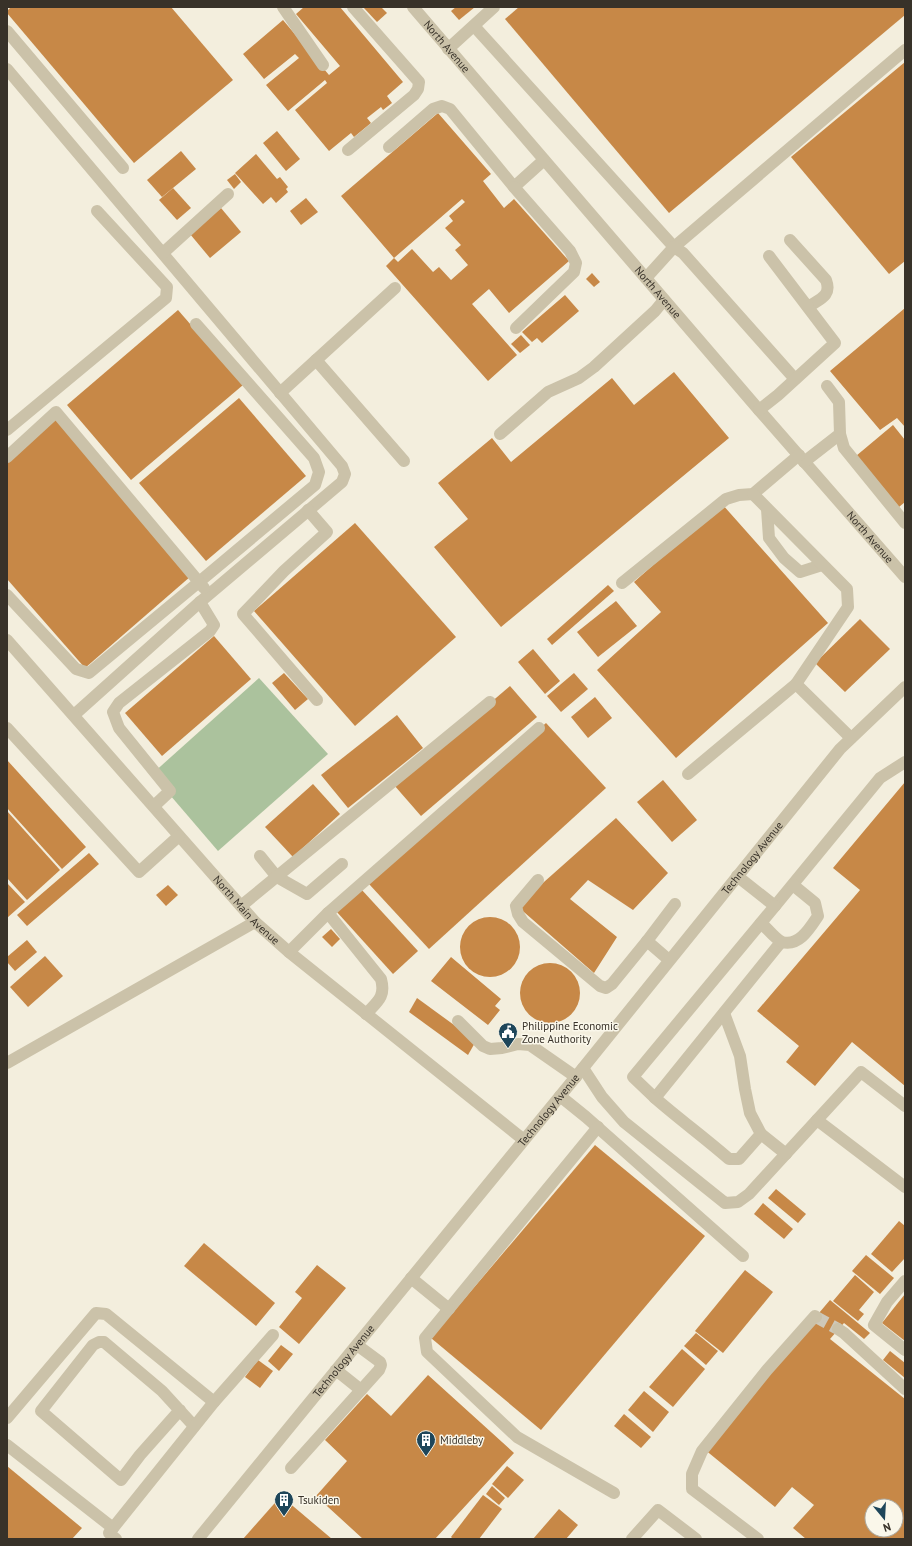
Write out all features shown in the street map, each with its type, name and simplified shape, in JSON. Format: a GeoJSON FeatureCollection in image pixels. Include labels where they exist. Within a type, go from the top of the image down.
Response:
{"type":"FeatureCollection","features":[{"type":"Feature","properties":{"kind":"street"},"geometry":{"type":"LineString","coordinates":[[283,7],[323,65]]}},
{"type":"Feature","properties":{"kind":"street"},"geometry":{"type":"LineString","coordinates":[[348,150],[414,95],[418,89],[419,82],[353,7]]}},
{"type":"Feature","properties":{"kind":"street"},"geometry":{"type":"LineString","coordinates":[[448,49],[494,7]]}},
{"type":"Feature","properties":{"kind":"street","name":"North Avenue"},"geometry":{"type":"LineString","coordinates":[[418,9],[448,49],[905,577]]}},
{"type":"Feature","properties":{"kind":"street"},"geometry":{"type":"LineString","coordinates":[[474,26],[674,247],[683,253],[795,379]]}},
{"type":"Feature","properties":{"kind":"street"},"geometry":{"type":"LineString","coordinates":[[7,31],[123,168]]}},
{"type":"Feature","properties":{"kind":"street"},"geometry":{"type":"LineString","coordinates":[[646,278],[674,247],[905,50]]}},
{"type":"Feature","properties":{"kind":"street"},"geometry":{"type":"LineString","coordinates":[[7,69],[342,466],[345,474],[342,482],[205,598],[74,715]]}},
{"type":"Feature","properties":{"kind":"street"},"geometry":{"type":"LineString","coordinates":[[389,147],[432,109],[442,106],[450,109],[514,187],[570,251],[576,263],[574,272],[516,328]]}},
{"type":"Feature","properties":{"kind":"street"},"geometry":{"type":"LineString","coordinates":[[514,187],[544,160]]}},
{"type":"Feature","properties":{"kind":"street"},"geometry":{"type":"LineString","coordinates":[[163,254],[228,194]]}},
{"type":"Feature","properties":{"kind":"street"},"geometry":{"type":"LineString","coordinates":[[7,430],[166,298],[167,287],[97,211]]}},
{"type":"Feature","properties":{"kind":"street"},"geometry":{"type":"LineString","coordinates":[[790,240],[826,280],[829,287],[827,293],[808,307]]}},
{"type":"Feature","properties":{"kind":"street"},"geometry":{"type":"LineString","coordinates":[[759,410],[835,344],[769,256]]}},
{"type":"Feature","properties":{"kind":"street"},"geometry":{"type":"LineString","coordinates":[[280,393],[395,288]]}},
{"type":"Feature","properties":{"kind":"street"},"geometry":{"type":"LineString","coordinates":[[500,434],[548,392],[579,378],[594,367],[655,311],[664,300]]}},
{"type":"Feature","properties":{"kind":"street"},"geometry":{"type":"LineString","coordinates":[[7,595],[76,669],[89,674],[315,485],[319,472],[314,458],[196,324]]}},
{"type":"Feature","properties":{"kind":"street"},"geometry":{"type":"LineString","coordinates":[[316,360],[404,461]]}},
{"type":"Feature","properties":{"kind":"street"},"geometry":{"type":"LineString","coordinates":[[827,386],[839,402],[840,434],[844,448],[905,522]]}},
{"type":"Feature","properties":{"kind":"street"},"geometry":{"type":"LineString","coordinates":[[7,457],[56,412],[199,582],[214,625],[210,631],[119,703],[113,712],[119,728],[170,791],[154,806]]}},
{"type":"Feature","properties":{"kind":"street"},"geometry":{"type":"LineString","coordinates":[[622,583],[726,499],[738,495],[753,494],[802,458],[840,434]]}},
{"type":"Feature","properties":{"kind":"street"},"geometry":{"type":"LineString","coordinates":[[688,774],[796,684],[848,607],[846,589],[753,494]]}},
{"type":"Feature","properties":{"kind":"street"},"geometry":{"type":"LineString","coordinates":[[767,509],[768,538],[784,558],[800,572],[822,565]]}},
{"type":"Feature","properties":{"kind":"street"},"geometry":{"type":"LineString","coordinates":[[308,510],[327,532],[284,571],[243,614],[317,700]]}},
{"type":"Feature","properties":{"kind":"street","name":"North Main Avenue"},"geometry":{"type":"LineString","coordinates":[[7,640],[255,922],[289,952],[524,1140]]}},
{"type":"Feature","properties":{"kind":"street"},"geometry":{"type":"LineString","coordinates":[[796,684],[851,738]]}},
{"type":"Feature","properties":{"kind":"street","name":"Technology Avenue"},"geometry":{"type":"LineString","coordinates":[[198,1539],[579,1073],[840,749],[905,687]]}},
{"type":"Feature","properties":{"kind":"street"},"geometry":{"type":"LineString","coordinates":[[240,906],[490,702]]}},
{"type":"Feature","properties":{"kind":"street"},"geometry":{"type":"LineString","coordinates":[[7,728],[139,872],[179,836]]}},
{"type":"Feature","properties":{"kind":"street"},"geometry":{"type":"LineString","coordinates":[[289,952],[328,914],[540,728]]}},
{"type":"Feature","properties":{"kind":"street"},"geometry":{"type":"LineString","coordinates":[[761,1134],[739,1159],[729,1159],[703,1136],[683,1122],[633,1077],[880,778],[905,762]]}},
{"type":"Feature","properties":{"kind":"street"},"geometry":{"type":"LineString","coordinates":[[260,856],[277,877],[307,894],[342,864]]}},
{"type":"Feature","properties":{"kind":"street"},"geometry":{"type":"LineString","coordinates":[[737,876],[775,906]]}},
{"type":"Feature","properties":{"kind":"street"},"geometry":{"type":"LineString","coordinates":[[538,880],[516,906],[518,914],[523,922],[600,986],[606,988],[612,984],[675,904]]}},
{"type":"Feature","properties":{"kind":"street"},"geometry":{"type":"LineString","coordinates":[[761,923],[781,942],[791,942],[805,935],[818,916],[815,903],[792,885]]}},
{"type":"Feature","properties":{"kind":"street"},"geometry":{"type":"LineString","coordinates":[[328,914],[382,980],[384,989],[380,999],[366,1014]]}},
{"type":"Feature","properties":{"kind":"street"},"geometry":{"type":"LineString","coordinates":[[7,1063],[255,922]]}},
{"type":"Feature","properties":{"kind":"street"},"geometry":{"type":"LineString","coordinates":[[647,941],[669,960]]}},
{"type":"Feature","properties":{"kind":"street"},"geometry":{"type":"LineString","coordinates":[[655,1098],[781,942]]}},
{"type":"Feature","properties":{"kind":"street"},"geometry":{"type":"LineString","coordinates":[[724,1013],[740,1056],[750,1113],[761,1134],[786,1154]]}},
{"type":"Feature","properties":{"kind":"street"},"geometry":{"type":"LineString","coordinates":[[458,1021],[483,1046],[490,1049],[518,1044],[530,1046],[579,1073],[624,1122],[725,1203],[738,1202],[749,1194],[861,1072],[905,1106]]}},
{"type":"Feature","properties":{"kind":"street"},"geometry":{"type":"LineString","coordinates":[[560,1096],[598,1127],[743,1256]]}},
{"type":"Feature","properties":{"kind":"street"},"geometry":{"type":"LineString","coordinates":[[817,1120],[905,1187]]}},
{"type":"Feature","properties":{"kind":"street"},"geometry":{"type":"LineString","coordinates":[[598,1127],[425,1338],[427,1352],[517,1438],[614,1493]]}},
{"type":"Feature","properties":{"kind":"street"},"geometry":{"type":"LineString","coordinates":[[412,1278],[449,1309]]}},
{"type":"Feature","properties":{"kind":"street"},"geometry":{"type":"LineString","coordinates":[[905,1280],[887,1302],[874,1325],[905,1350]]}},
{"type":"Feature","properties":{"kind":"street"},"geometry":{"type":"LineString","coordinates":[[7,1418],[96,1313],[106,1314],[214,1402]]}},
{"type":"Feature","properties":{"kind":"street"},"geometry":{"type":"LineString","coordinates":[[758,1539],[692,1490],[692,1474],[702,1452],[767,1370],[814,1316],[816,1317]]}},
{"type":"Feature","properties":{"kind":"street"},"geometry":{"type":"LineString","coordinates":[[838,1329],[844,1332],[905,1388]]}},
{"type":"Feature","properties":{"kind":"street"},"geometry":{"type":"LineString","coordinates":[[7,1445],[111,1535],[185,1437],[272,1335]]}},
{"type":"Feature","properties":{"kind":"street"},"geometry":{"type":"LineString","coordinates":[[180,1410],[140,1455],[121,1480],[41,1411],[93,1345],[99,1342],[104,1342],[157,1386],[180,1410],[194,1426]]}},
{"type":"Feature","properties":{"kind":"street"},"geometry":{"type":"LineString","coordinates":[[291,1468],[379,1370],[381,1365],[380,1362],[357,1345]]}},
{"type":"Feature","properties":{"kind":"street"},"geometry":{"type":"LineString","coordinates":[[336,1370],[361,1390]]}},
{"type":"Feature","properties":{"kind":"street"},"geometry":{"type":"LineString","coordinates":[[170,1421],[185,1437]]}},
{"type":"Feature","properties":{"kind":"street"},"geometry":{"type":"LineString","coordinates":[[632,1539],[658,1510],[696,1539]]}},
{"type":"Feature","properties":{"kind":"green space"},"geometry":{"type":"Polygon","coordinates":[[[259,678],[328,754],[218,851],[152,774],[259,678]]]}},
{"type":"Feature","properties":{"kind":"building"},"geometry":{"type":"Polygon","coordinates":[[[11,7],[171,7],[233,80],[134,163],[7,13],[11,7]]]}},
{"type":"Feature","properties":{"kind":"building"},"geometry":{"type":"Polygon","coordinates":[[[304,7],[340,7],[403,82],[387,96],[392,103],[383,110],[381,107],[367,118],[371,123],[354,137],[351,133],[329,151],[295,110],[327,83],[325,80],[288,111],[266,85],[299,58],[295,54],[264,79],[243,54],[283,20],[329,75],[340,66],[296,14],[304,7]]]}},
{"type":"Feature","properties":{"kind":"building"},"geometry":{"type":"Polygon","coordinates":[[[363,7],[381,7],[387,13],[377,22],[363,7]]]}},
{"type":"Feature","properties":{"kind":"building"},"geometry":{"type":"Polygon","coordinates":[[[456,7],[475,7],[459,20],[451,11],[456,7]]]}},
{"type":"Feature","properties":{"kind":"building"},"geometry":{"type":"Polygon","coordinates":[[[519,7],[905,7],[905,15],[669,213],[505,19],[519,7]]]}},
{"type":"Feature","properties":{"kind":"building"},"geometry":{"type":"Polygon","coordinates":[[[905,62],[905,261],[889,274],[791,157],[905,62]]]}},
{"type":"Feature","properties":{"kind":"building"},"geometry":{"type":"Polygon","coordinates":[[[438,113],[491,174],[483,181],[504,208],[514,199],[569,261],[509,313],[489,289],[472,304],[517,355],[488,381],[386,266],[394,258],[341,196],[438,113]],[[462,199],[394,258],[398,262],[412,249],[433,272],[439,267],[451,280],[468,265],[455,250],[461,245],[445,228],[453,221],[449,216],[465,202],[462,199]]]}},
{"type":"Feature","properties":{"kind":"building"},"geometry":{"type":"Polygon","coordinates":[[[277,131],[300,159],[286,171],[263,143],[277,131]]]}},
{"type":"Feature","properties":{"kind":"building"},"geometry":{"type":"Polygon","coordinates":[[[181,151],[196,169],[162,197],[147,180],[181,151]]]}},
{"type":"Feature","properties":{"kind":"building"},"geometry":{"type":"Polygon","coordinates":[[[256,154],[277,179],[280,177],[288,187],[286,189],[288,192],[276,203],[271,197],[263,204],[235,173],[256,154]]]}},
{"type":"Feature","properties":{"kind":"building"},"geometry":{"type":"Polygon","coordinates":[[[235,174],[241,182],[234,189],[227,180],[235,174]]]}},
{"type":"Feature","properties":{"kind":"building"},"geometry":{"type":"Polygon","coordinates":[[[173,188],[191,208],[177,220],[159,200],[173,188]]]}},
{"type":"Feature","properties":{"kind":"building"},"geometry":{"type":"Polygon","coordinates":[[[306,198],[318,212],[301,225],[290,211],[306,198]]]}},
{"type":"Feature","properties":{"kind":"building"},"geometry":{"type":"Polygon","coordinates":[[[221,208],[241,232],[210,258],[190,234],[221,208]]]}},
{"type":"Feature","properties":{"kind":"building"},"geometry":{"type":"Polygon","coordinates":[[[592,273],[600,282],[594,287],[586,279],[592,273]]]}},
{"type":"Feature","properties":{"kind":"building"},"geometry":{"type":"Polygon","coordinates":[[[565,295],[579,311],[542,343],[537,338],[532,342],[522,332],[565,295]]]}},
{"type":"Feature","properties":{"kind":"building"},"geometry":{"type":"Polygon","coordinates":[[[905,308],[905,427],[897,418],[880,430],[830,371],[905,308]]]}},
{"type":"Feature","properties":{"kind":"building"},"geometry":{"type":"Polygon","coordinates":[[[178,310],[243,385],[131,480],[67,405],[178,310]]]}},
{"type":"Feature","properties":{"kind":"building"},"geometry":{"type":"Polygon","coordinates":[[[521,335],[530,345],[520,353],[511,344],[521,335]]]}},
{"type":"Feature","properties":{"kind":"building"},"geometry":{"type":"Polygon","coordinates":[[[674,372],[729,438],[501,627],[434,547],[468,519],[438,483],[492,438],[511,462],[612,378],[634,405],[674,372]]]}},
{"type":"Feature","properties":{"kind":"building"},"geometry":{"type":"Polygon","coordinates":[[[239,398],[306,476],[206,561],[139,483],[239,398]]]}},
{"type":"Feature","properties":{"kind":"building"},"geometry":{"type":"Polygon","coordinates":[[[56,416],[191,576],[85,668],[7,579],[7,461],[56,416]]]}},
{"type":"Feature","properties":{"kind":"building"},"geometry":{"type":"Polygon","coordinates":[[[893,425],[905,440],[905,502],[899,507],[856,456],[893,425]]]}},
{"type":"Feature","properties":{"kind":"building"},"geometry":{"type":"Polygon","coordinates":[[[722,504],[828,623],[676,758],[597,670],[661,612],[634,582],[722,504]]]}},
{"type":"Feature","properties":{"kind":"building"},"geometry":{"type":"Polygon","coordinates":[[[355,523],[456,637],[355,726],[254,611],[355,523]]]}},
{"type":"Feature","properties":{"kind":"building"},"geometry":{"type":"Polygon","coordinates":[[[608,585],[614,591],[552,645],[547,639],[608,585]]]}},
{"type":"Feature","properties":{"kind":"building"},"geometry":{"type":"Polygon","coordinates":[[[616,601],[637,626],[598,657],[577,632],[616,601]]]}},
{"type":"Feature","properties":{"kind":"building"},"geometry":{"type":"Polygon","coordinates":[[[860,619],[890,649],[845,692],[815,663],[860,619]]]}},
{"type":"Feature","properties":{"kind":"building"},"geometry":{"type":"Polygon","coordinates":[[[214,636],[251,679],[162,756],[125,713],[214,636]]]}},
{"type":"Feature","properties":{"kind":"building"},"geometry":{"type":"Polygon","coordinates":[[[533,649],[560,681],[545,694],[518,662],[533,649]]]}},
{"type":"Feature","properties":{"kind":"building"},"geometry":{"type":"Polygon","coordinates":[[[284,673],[308,699],[295,710],[272,683],[284,673]]]}},
{"type":"Feature","properties":{"kind":"building"},"geometry":{"type":"Polygon","coordinates":[[[574,673],[588,689],[561,712],[547,696],[574,673]]]}},
{"type":"Feature","properties":{"kind":"building"},"geometry":{"type":"Polygon","coordinates":[[[510,686],[537,717],[421,816],[394,785],[510,686]]]}},
{"type":"Feature","properties":{"kind":"building"},"geometry":{"type":"Polygon","coordinates":[[[595,697],[612,718],[588,738],[571,717],[595,697]]]}},
{"type":"Feature","properties":{"kind":"building"},"geometry":{"type":"Polygon","coordinates":[[[397,715],[423,748],[348,808],[321,775],[397,715]]]}},
{"type":"Feature","properties":{"kind":"building"},"geometry":{"type":"Polygon","coordinates":[[[546,723],[606,788],[429,949],[369,884],[546,723]]]}},
{"type":"Feature","properties":{"kind":"building"},"geometry":{"type":"Polygon","coordinates":[[[7,760],[86,847],[62,869],[7,808],[7,760]]]}},
{"type":"Feature","properties":{"kind":"building"},"geometry":{"type":"Polygon","coordinates":[[[663,780],[697,820],[672,842],[637,802],[663,780]]]}},
{"type":"Feature","properties":{"kind":"building"},"geometry":{"type":"Polygon","coordinates":[[[905,782],[905,1086],[852,1042],[815,1086],[786,1062],[799,1046],[757,1011],[860,890],[833,868],[905,782]]]}},
{"type":"Feature","properties":{"kind":"building"},"geometry":{"type":"Polygon","coordinates":[[[313,784],[340,814],[293,857],[265,827],[313,784]]]}},
{"type":"Feature","properties":{"kind":"building"},"geometry":{"type":"Polygon","coordinates":[[[7,811],[60,870],[27,900],[7,878],[7,811]]]}},
{"type":"Feature","properties":{"kind":"building"},"geometry":{"type":"Polygon","coordinates":[[[616,818],[668,873],[633,910],[588,880],[570,899],[617,937],[594,973],[517,906],[616,818]]]}},
{"type":"Feature","properties":{"kind":"building"},"geometry":{"type":"Polygon","coordinates":[[[89,853],[99,864],[27,926],[17,915],[89,853]]]}},
{"type":"Feature","properties":{"kind":"building"},"geometry":{"type":"Polygon","coordinates":[[[7,883],[25,902],[7,918],[7,883]]]}},
{"type":"Feature","properties":{"kind":"building"},"geometry":{"type":"Polygon","coordinates":[[[168,885],[178,895],[166,906],[156,895],[168,885]]]}},
{"type":"Feature","properties":{"kind":"building"},"geometry":{"type":"Polygon","coordinates":[[[361,889],[418,951],[393,974],[336,911],[361,889]]]}},
{"type":"Feature","properties":{"kind":"building"},"geometry":{"type":"Polygon","coordinates":[[[484,917],[496,917],[507,922],[515,930],[520,941],[518,959],[507,972],[496,977],[484,977],[473,972],[465,964],[460,953],[460,941],[465,930],[473,922],[484,917]]]}},
{"type":"Feature","properties":{"kind":"building"},"geometry":{"type":"Polygon","coordinates":[[[331,929],[340,939],[332,947],[322,937],[331,929]]]}},
{"type":"Feature","properties":{"kind":"building"},"geometry":{"type":"Polygon","coordinates":[[[27,940],[37,952],[15,971],[7,962],[7,957],[27,940]]]}},
{"type":"Feature","properties":{"kind":"building"},"geometry":{"type":"Polygon","coordinates":[[[45,956],[63,976],[28,1007],[10,987],[45,956]]]}},
{"type":"Feature","properties":{"kind":"building"},"geometry":{"type":"Polygon","coordinates":[[[451,957],[501,999],[495,1006],[500,1010],[488,1025],[431,981],[451,957]]]}},
{"type":"Feature","properties":{"kind":"building"},"geometry":{"type":"Polygon","coordinates":[[[544,963],[556,963],[567,968],[575,976],[580,987],[578,1005],[567,1018],[556,1023],[544,1023],[533,1018],[525,1010],[520,999],[520,987],[525,976],[533,968],[544,963]]]}},
{"type":"Feature","properties":{"kind":"building"},"geometry":{"type":"Polygon","coordinates":[[[417,998],[476,1041],[468,1055],[409,1012],[417,998]]]}},
{"type":"Feature","properties":{"kind":"building"},"geometry":{"type":"Polygon","coordinates":[[[595,1145],[705,1236],[541,1430],[431,1338],[595,1145]]]}},
{"type":"Feature","properties":{"kind":"building"},"geometry":{"type":"Polygon","coordinates":[[[776,1189],[806,1214],[798,1223],[768,1198],[776,1189]]]}},
{"type":"Feature","properties":{"kind":"building"},"geometry":{"type":"Polygon","coordinates":[[[763,1203],[793,1229],[784,1239],[754,1214],[763,1203]]]}},
{"type":"Feature","properties":{"kind":"building"},"geometry":{"type":"Polygon","coordinates":[[[899,1221],[905,1226],[905,1258],[892,1272],[871,1254],[899,1221]]]}},
{"type":"Feature","properties":{"kind":"building"},"geometry":{"type":"Polygon","coordinates":[[[204,1243],[275,1303],[256,1326],[184,1266],[204,1243]]]}},
{"type":"Feature","properties":{"kind":"building"},"geometry":{"type":"Polygon","coordinates":[[[866,1255],[894,1278],[880,1294],[852,1271],[866,1255]]]}},
{"type":"Feature","properties":{"kind":"building"},"geometry":{"type":"Polygon","coordinates":[[[317,1265],[346,1288],[299,1344],[279,1327],[302,1298],[295,1292],[317,1265]]]}},
{"type":"Feature","properties":{"kind":"building"},"geometry":{"type":"Polygon","coordinates":[[[745,1270],[773,1292],[723,1353],[695,1331],[745,1270]]]}},
{"type":"Feature","properties":{"kind":"building"},"geometry":{"type":"Polygon","coordinates":[[[855,1275],[874,1292],[859,1310],[864,1314],[858,1321],[833,1301],[855,1275]]]}},
{"type":"Feature","properties":{"kind":"building"},"geometry":{"type":"Polygon","coordinates":[[[905,1294],[905,1341],[882,1323],[905,1294]]]}},
{"type":"Feature","properties":{"kind":"building"},"geometry":{"type":"Polygon","coordinates":[[[830,1300],[870,1333],[864,1339],[844,1323],[830,1339],[905,1399],[905,1539],[806,1539],[793,1528],[814,1505],[792,1487],[775,1507],[704,1449],[830,1300]]]}},
{"type":"Feature","properties":{"kind":"building"},"geometry":{"type":"Polygon","coordinates":[[[696,1333],[718,1351],[706,1365],[684,1346],[696,1333]]]}},
{"type":"Feature","properties":{"kind":"building"},"geometry":{"type":"Polygon","coordinates":[[[281,1345],[293,1354],[279,1371],[268,1361],[281,1345]]]}},
{"type":"Feature","properties":{"kind":"building"},"geometry":{"type":"Polygon","coordinates":[[[682,1349],[705,1369],[673,1407],[649,1387],[682,1349]]]}},
{"type":"Feature","properties":{"kind":"building"},"geometry":{"type":"Polygon","coordinates":[[[890,1351],[905,1363],[905,1378],[883,1360],[890,1351]]]}},
{"type":"Feature","properties":{"kind":"building"},"geometry":{"type":"Polygon","coordinates":[[[258,1360],[273,1371],[260,1388],[245,1377],[258,1360]]]}},
{"type":"Feature","properties":{"kind":"building","name":"Middleby"},"geometry":{"type":"Polygon","coordinates":[[[428,1375],[514,1453],[435,1539],[363,1539],[316,1496],[347,1461],[325,1440],[367,1394],[391,1416],[428,1375]]]}},
{"type":"Feature","properties":{"kind":"building"},"geometry":{"type":"Polygon","coordinates":[[[644,1391],[669,1412],[653,1432],[628,1410],[644,1391]]]}},
{"type":"Feature","properties":{"kind":"building"},"geometry":{"type":"Polygon","coordinates":[[[624,1414],[651,1437],[641,1448],[614,1426],[624,1414]]]}},
{"type":"Feature","properties":{"kind":"building"},"geometry":{"type":"Polygon","coordinates":[[[7,1466],[82,1528],[72,1539],[7,1539],[7,1466]]]}},
{"type":"Feature","properties":{"kind":"building"},"geometry":{"type":"Polygon","coordinates":[[[507,1466],[524,1480],[508,1498],[492,1484],[507,1466]]]}},
{"type":"Feature","properties":{"kind":"building"},"geometry":{"type":"Polygon","coordinates":[[[492,1486],[505,1498],[499,1505],[486,1494],[492,1486]]]}},
{"type":"Feature","properties":{"kind":"building"},"geometry":{"type":"Polygon","coordinates":[[[483,1495],[502,1509],[479,1539],[453,1539],[451,1537],[483,1495]]]}},
{"type":"Feature","properties":{"kind":"building","name":"Tsukiden"},"geometry":{"type":"Polygon","coordinates":[[[281,1496],[332,1539],[243,1539],[281,1496]]]}},
{"type":"Feature","properties":{"kind":"building"},"geometry":{"type":"Polygon","coordinates":[[[559,1509],[578,1525],[566,1539],[533,1539],[559,1509]]]}},
{"type":"Feature","properties":{"kind":"tunnel"},"geometry":{"type":"LineString","coordinates":[[816,1317],[838,1329]]}},
{"type":"Feature","properties":{"kind":"place","name":"Philippine Economic Zone Authority"},"geometry":{"type":"Point","coordinates":[508,1049]}},
{"type":"Feature","properties":{"kind":"place","name":"Middleby"},"geometry":{"type":"Point","coordinates":[426,1457]}},
{"type":"Feature","properties":{"kind":"place","name":"Tsukiden"},"geometry":{"type":"Point","coordinates":[284,1517]}}]}
